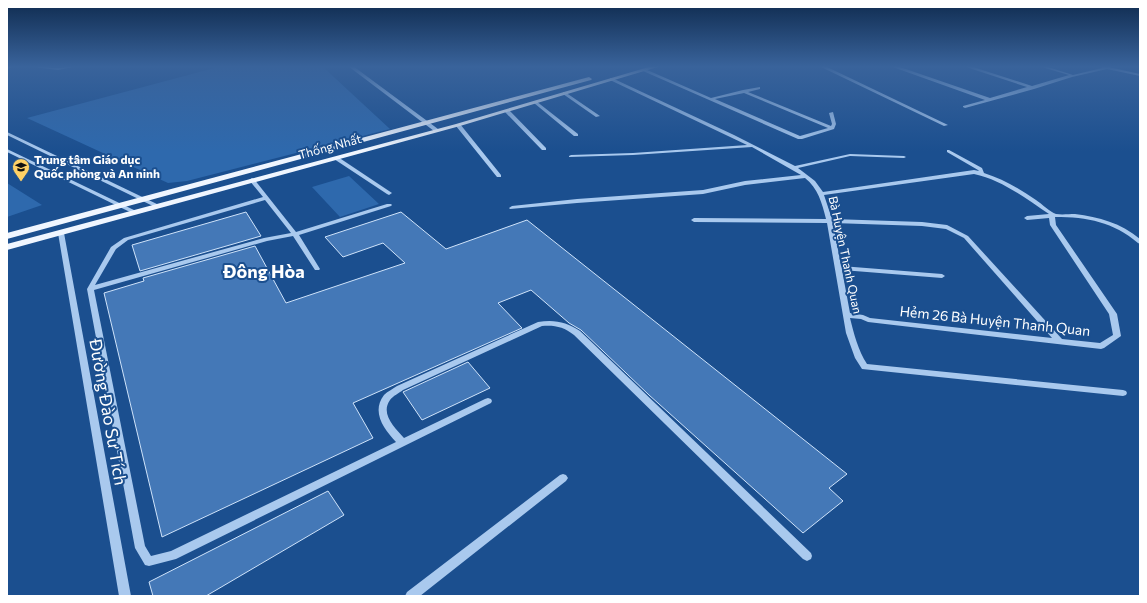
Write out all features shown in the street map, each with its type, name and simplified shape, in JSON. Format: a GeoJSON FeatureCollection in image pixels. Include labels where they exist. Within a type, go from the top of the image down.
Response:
{"type":"FeatureCollection","features":[{"type":"Feature","properties":{"kind":"main road","name":"Thống Nhất"},"geometry":{"type":"LineString","coordinates":[[7,236],[428,124],[534,94]]}},
{"type":"Feature","properties":{"kind":"main road","name":"Thống Nhất"},"geometry":{"type":"LineString","coordinates":[[7,247],[336,158],[563,94]]}},
{"type":"Feature","properties":{"kind":"street"},"geometry":{"type":"LineString","coordinates":[[388,94],[436,130]]}},
{"type":"Feature","properties":{"kind":"street"},"geometry":{"type":"LineString","coordinates":[[564,94],[598,116]]}},
{"type":"Feature","properties":{"kind":"street","name":"Bà Huyện Thanh Quan"},"geometry":{"type":"LineString","coordinates":[[643,94],[752,146],[793,168],[816,185],[821,194],[828,220],[847,315],[857,355],[865,367],[1123,393]]}},
{"type":"Feature","properties":{"kind":"street"},"geometry":{"type":"LineString","coordinates":[[699,94],[800,138],[832,128]]}},
{"type":"Feature","properties":{"kind":"street"},"geometry":{"type":"LineString","coordinates":[[710,99],[730,94]]}},
{"type":"Feature","properties":{"kind":"street"},"geometry":{"type":"LineString","coordinates":[[751,94],[832,128]]}},
{"type":"Feature","properties":{"kind":"street"},"geometry":{"type":"LineString","coordinates":[[881,94],[946,125]]}},
{"type":"Feature","properties":{"kind":"street"},"geometry":{"type":"LineString","coordinates":[[973,94],[990,100]]}},
{"type":"Feature","properties":{"kind":"street"},"geometry":{"type":"LineString","coordinates":[[965,107],[1011,94]]}},
{"type":"Feature","properties":{"kind":"street"},"geometry":{"type":"LineString","coordinates":[[535,102],[576,135]]}},
{"type":"Feature","properties":{"kind":"street"},"geometry":{"type":"LineString","coordinates":[[507,111],[544,149]]}},
{"type":"Feature","properties":{"kind":"street"},"geometry":{"type":"LineString","coordinates":[[831,113],[834,124],[832,128]]}},
{"type":"Feature","properties":{"kind":"street"},"geometry":{"type":"LineString","coordinates":[[458,124],[499,176]]}},
{"type":"Feature","properties":{"kind":"street"},"geometry":{"type":"LineString","coordinates":[[7,133],[157,206]]}},
{"type":"Feature","properties":{"kind":"street"},"geometry":{"type":"LineString","coordinates":[[7,140],[16,137]]}},
{"type":"Feature","properties":{"kind":"street"},"geometry":{"type":"LineString","coordinates":[[571,156],[634,154],[752,146]]}},
{"type":"Feature","properties":{"kind":"street"},"geometry":{"type":"LineString","coordinates":[[7,150],[134,212]]}},
{"type":"Feature","properties":{"kind":"street"},"geometry":{"type":"LineString","coordinates":[[949,151],[980,170],[982,173],[1016,190],[1052,214]]}},
{"type":"Feature","properties":{"kind":"street"},"geometry":{"type":"LineString","coordinates":[[793,168],[850,155],[904,157]]}},
{"type":"Feature","properties":{"kind":"street"},"geometry":{"type":"LineString","coordinates":[[336,158],[389,193]]}},
{"type":"Feature","properties":{"kind":"street"},"geometry":{"type":"LineString","coordinates":[[821,194],[964,173],[982,173]]}},
{"type":"Feature","properties":{"kind":"street"},"geometry":{"type":"LineString","coordinates":[[512,208],[577,201],[703,192],[738,184],[805,176]]}},
{"type":"Feature","properties":{"kind":"street"},"geometry":{"type":"LineString","coordinates":[[252,180],[295,234],[317,269]]}},
{"type":"Feature","properties":{"kind":"street"},"geometry":{"type":"LineString","coordinates":[[267,198],[126,239],[113,248],[90,288],[140,548],[149,561],[172,556],[488,401]]}},
{"type":"Feature","properties":{"kind":"street"},"geometry":{"type":"LineString","coordinates":[[90,288],[266,239],[295,234],[389,205]]}},
{"type":"Feature","properties":{"kind":"street"},"geometry":{"type":"LineString","coordinates":[[1027,218],[1052,214],[1095,219],[1110,223],[1124,230],[1140,242]]}},
{"type":"Feature","properties":{"kind":"street","name":"Hẻm 26 Bà Huyện Thanh Quan"},"geometry":{"type":"LineString","coordinates":[[847,315],[863,317],[868,320],[1101,346],[1117,336],[1113,314],[1053,225],[1052,214]]}},
{"type":"Feature","properties":{"kind":"street"},"geometry":{"type":"LineString","coordinates":[[694,220],[828,220],[922,224],[953,229],[970,242],[1060,342]]}},
{"type":"Feature","properties":{"kind":"street","name":"Đường Đào Sư Tích"},"geometry":{"type":"LineString","coordinates":[[61,233],[125,596]]}},
{"type":"Feature","properties":{"kind":"street"},"geometry":{"type":"LineString","coordinates":[[838,268],[942,276]]}},
{"type":"Feature","properties":{"kind":"street"},"geometry":{"type":"LineString","coordinates":[[403,443],[384,423],[383,410],[387,398],[400,388],[541,324],[556,322],[569,327],[577,333],[807,556]]}},
{"type":"Feature","properties":{"kind":"street"},"geometry":{"type":"LineString","coordinates":[[411,596],[563,478]]}},
{"type":"Feature","properties":{"kind":"shaded area"},"geometry":{"type":"Polygon","coordinates":[[[116,94],[352,94],[390,129],[187,181],[168,183],[27,118],[116,94]]]}},
{"type":"Feature","properties":{"kind":"shaded area"},"geometry":{"type":"Polygon","coordinates":[[[349,176],[379,204],[340,217],[312,187],[349,176]]]}},
{"type":"Feature","properties":{"kind":"shaded area"},"geometry":{"type":"Polygon","coordinates":[[[7,183],[42,205],[7,217],[7,183]]]}},
{"type":"Feature","properties":{"kind":"building"},"geometry":{"type":"Polygon","coordinates":[[[246,212],[261,236],[140,271],[132,245],[246,212]]]}},
{"type":"Feature","properties":{"kind":"building"},"geometry":{"type":"Polygon","coordinates":[[[401,212],[446,249],[527,220],[847,474],[829,488],[843,501],[803,533],[649,395],[581,330],[569,323],[531,290],[498,303],[522,328],[353,403],[373,438],[162,537],[104,293],[144,281],[143,278],[255,246],[286,303],[405,263],[383,243],[343,257],[325,237],[401,212]]]}},
{"type":"Feature","properties":{"kind":"building"},"geometry":{"type":"Polygon","coordinates":[[[468,362],[490,388],[422,420],[403,392],[468,362]]]}},
{"type":"Feature","properties":{"kind":"building"},"geometry":{"type":"Polygon","coordinates":[[[328,491],[344,515],[206,596],[153,596],[149,582],[328,491]]]}},
{"type":"Feature","properties":{"kind":"place","name":"Trung tâm Giáo dục Quốc phòng và An ninh"},"geometry":{"type":"Point","coordinates":[21,182]}},
{"type":"Feature","properties":{"kind":"district","name":"Đông Hòa"},"geometry":{"type":"Point","coordinates":[264,272]}}]}
